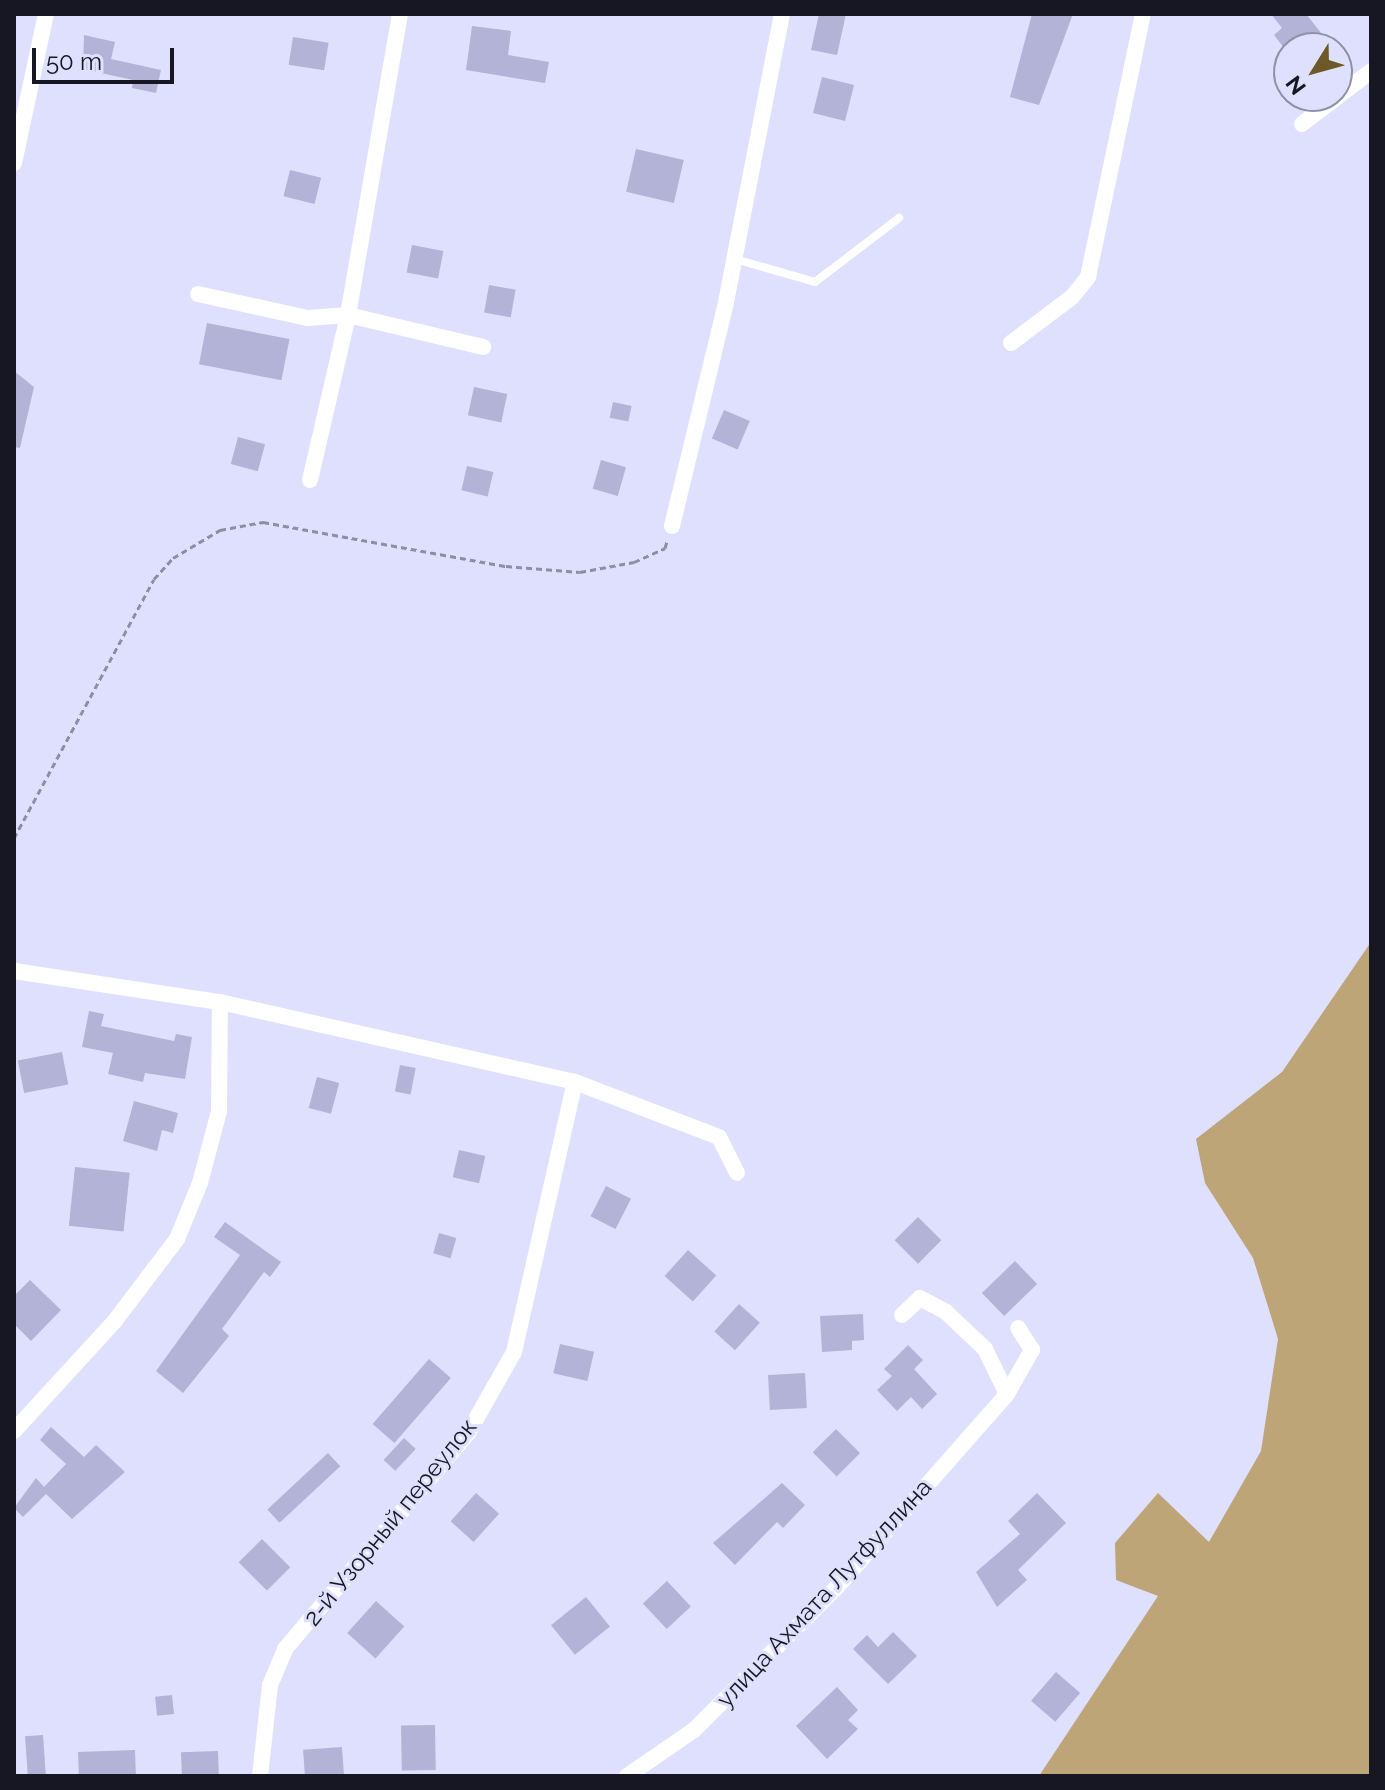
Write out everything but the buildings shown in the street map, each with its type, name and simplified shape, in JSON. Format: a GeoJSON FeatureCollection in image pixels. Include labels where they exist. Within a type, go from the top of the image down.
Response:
{"type":"FeatureCollection","features":[{"type":"Feature","properties":{"kind":"street"},"geometry":{"type":"LineString","coordinates":[[14,163],[46,14]]}},
{"type":"Feature","properties":{"kind":"street"},"geometry":{"type":"LineString","coordinates":[[310,480],[348,315],[400,14]]}},
{"type":"Feature","properties":{"kind":"street"},"geometry":{"type":"LineString","coordinates":[[672,526],[726,302],[782,14]]}},
{"type":"Feature","properties":{"kind":"street"},"geometry":{"type":"LineString","coordinates":[[1011,343],[1072,297],[1088,277],[1143,14]]}},
{"type":"Feature","properties":{"kind":"street"},"geometry":{"type":"LineString","coordinates":[[1302,124],[1371,71]]}},
{"type":"Feature","properties":{"kind":"street"},"geometry":{"type":"LineString","coordinates":[[198,294],[307,318],[348,315],[483,347]]}},
{"type":"Feature","properties":{"kind":"street"},"geometry":{"type":"LineString","coordinates":[[14,971],[220,1002],[575,1082],[719,1137],[737,1173]]}},
{"type":"Feature","properties":{"kind":"street"},"geometry":{"type":"LineString","coordinates":[[14,1431],[114,1322],[177,1239],[200,1183],[219,1111],[220,1002]]}},
{"type":"Feature","properties":{"kind":"street","name":"2-й Узорный переулок"},"geometry":{"type":"LineString","coordinates":[[260,1776],[270,1685],[285,1649],[468,1433],[514,1352],[575,1082]]}},
{"type":"Feature","properties":{"kind":"street"},"geometry":{"type":"LineString","coordinates":[[902,1315],[920,1298],[946,1312],[985,1349],[1007,1394]]}},
{"type":"Feature","properties":{"kind":"street","name":"улица Ахмата Лутфуллина"},"geometry":{"type":"LineString","coordinates":[[627,1776],[694,1730],[837,1587],[1007,1394],[1032,1350],[1018,1328]]}},
{"type":"Feature","properties":{"kind":"lane"},"geometry":{"type":"LineString","coordinates":[[734,259],[815,282],[899,218]]}},
{"type":"Feature","properties":{"kind":"path"},"geometry":{"type":"LineString","coordinates":[[14,838],[154,579],[173,558],[220,530],[263,522],[506,566],[580,572],[634,562],[665,548],[672,526]]}},
{"type":"Feature","properties":{"kind":"shaded area"},"geometry":{"type":"Polygon","coordinates":[[[1371,942],[1371,1776],[1039,1776],[1158,1596],[1116,1580],[1115,1543],[1158,1493],[1209,1542],[1261,1451],[1278,1339],[1253,1258],[1205,1183],[1196,1139],[1282,1072],[1371,942]]]}}]}
